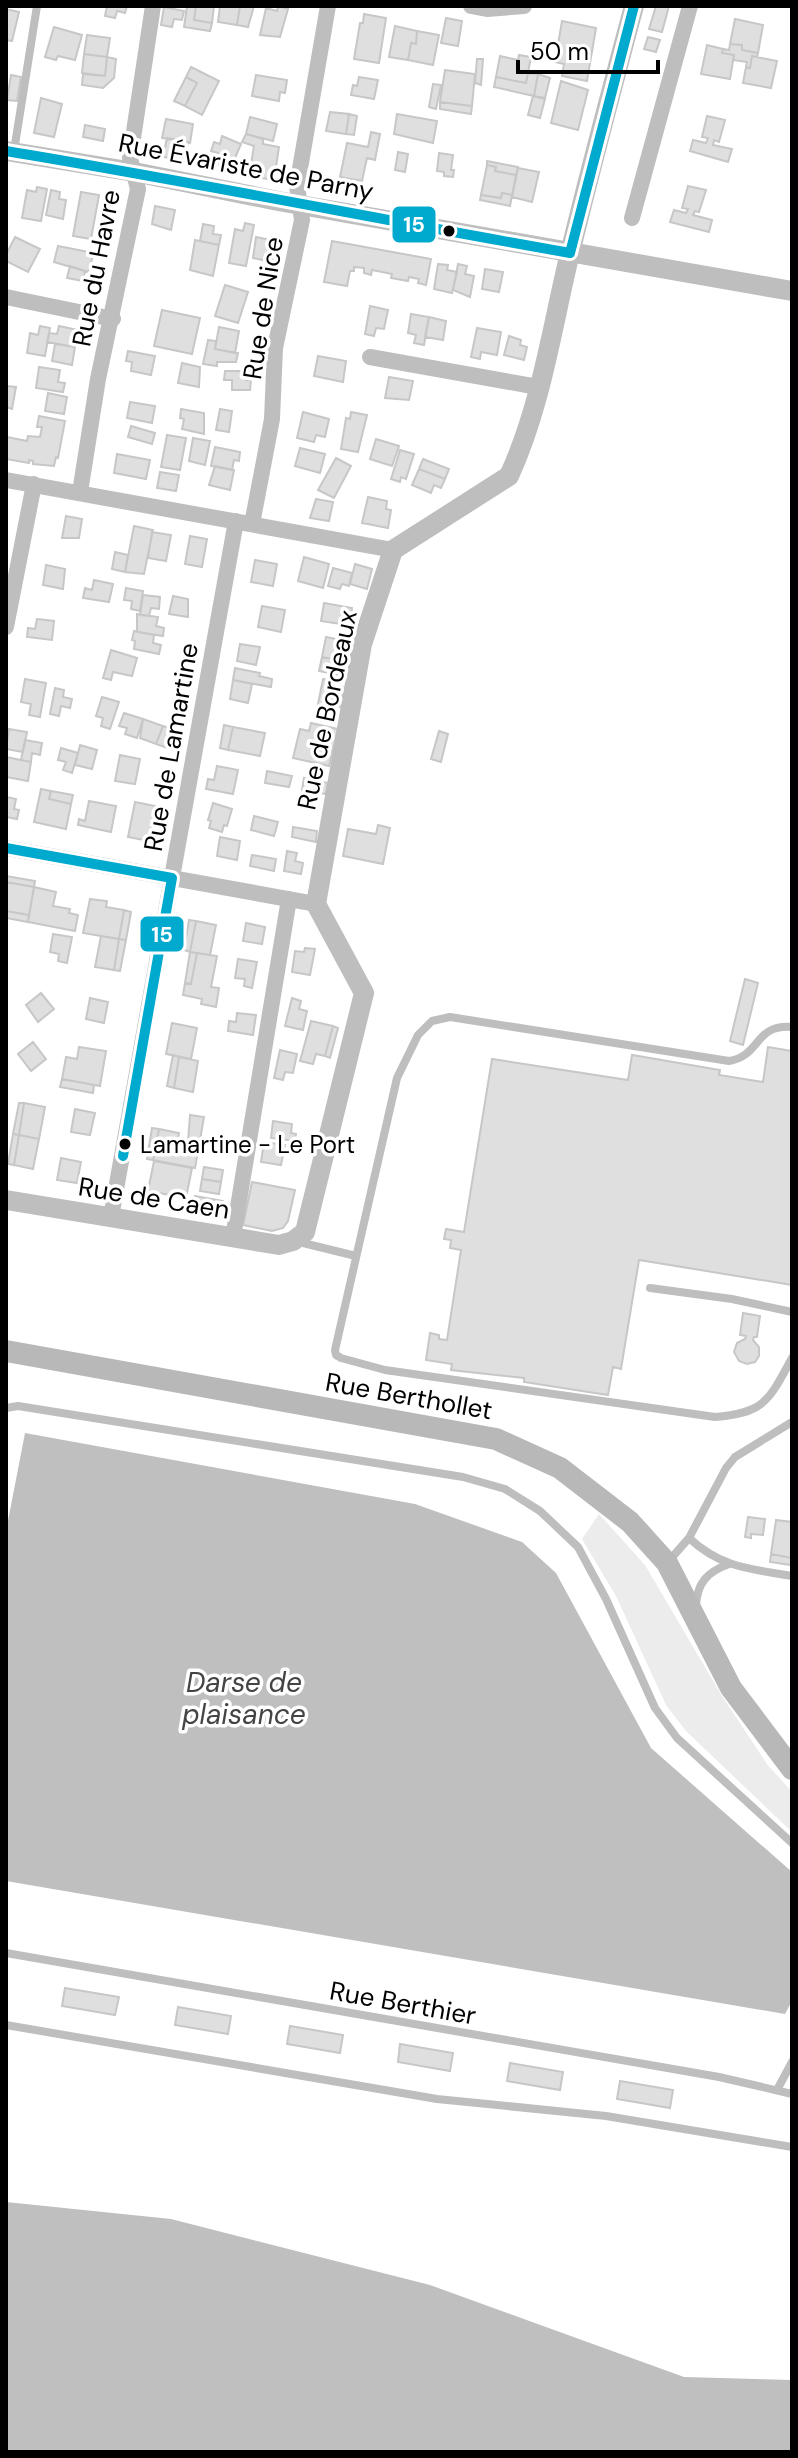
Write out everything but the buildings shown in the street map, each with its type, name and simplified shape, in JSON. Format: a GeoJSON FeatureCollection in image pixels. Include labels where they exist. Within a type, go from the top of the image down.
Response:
{"type":"FeatureCollection","features":[{"type":"Feature","properties":{"kind":"main road","name":"Rue Berthollet"},"geometry":{"type":"LineString","coordinates":[[6,1351],[496,1439],[560,1468],[630,1522],[667,1563],[731,1688],[792,1769]]}},
{"type":"Feature","properties":{"kind":"street","name":"Rue du Havre"},"geometry":{"type":"LineString","coordinates":[[80,492],[98,379],[138,189],[130,158],[153,6]]}},
{"type":"Feature","properties":{"kind":"street","name":"Rue de Nice"},"geometry":{"type":"LineString","coordinates":[[244,522],[272,419],[275,348],[302,220],[297,186],[328,6]]}},
{"type":"Feature","properties":{"kind":"street"},"geometry":{"type":"LineString","coordinates":[[471,6],[487,9],[524,6]]}},
{"type":"Feature","properties":{"kind":"street"},"geometry":{"type":"LineString","coordinates":[[6,480],[393,550],[509,476],[518,457],[538,387],[634,6]]}},
{"type":"Feature","properties":{"kind":"street"},"geometry":{"type":"LineString","coordinates":[[632,218],[690,6]]}},
{"type":"Feature","properties":{"kind":"street","name":"Rue Évariste de Parny"},"geometry":{"type":"LineString","coordinates":[[10,152],[792,291]]}},
{"type":"Feature","properties":{"kind":"street"},"geometry":{"type":"LineString","coordinates":[[6,297],[113,319]]}},
{"type":"Feature","properties":{"kind":"street"},"geometry":{"type":"LineString","coordinates":[[370,357],[538,387]]}},
{"type":"Feature","properties":{"kind":"street"},"geometry":{"type":"LineString","coordinates":[[6,627],[34,484]]}},
{"type":"Feature","properties":{"kind":"street","name":"Rue de Lamartine"},"geometry":{"type":"LineString","coordinates":[[111,1217],[172,878],[244,522]]}},
{"type":"Feature","properties":{"kind":"street","name":"Rue de Bordeaux"},"geometry":{"type":"LineString","coordinates":[[316,904],[362,644],[393,550]]}},
{"type":"Feature","properties":{"kind":"street"},"geometry":{"type":"LineString","coordinates":[[6,848],[316,904],[364,993],[305,1232],[293,1241]]}},
{"type":"Feature","properties":{"kind":"street"},"geometry":{"type":"LineString","coordinates":[[233,1237],[289,899]]}},
{"type":"Feature","properties":{"kind":"street","name":"Rue de Caen"},"geometry":{"type":"LineString","coordinates":[[6,1200],[279,1245],[293,1241]]}},
{"type":"Feature","properties":{"kind":"lane"},"geometry":{"type":"LineString","coordinates":[[10,152],[37,6]]}},
{"type":"Feature","properties":{"kind":"lane"},"geometry":{"type":"LineString","coordinates":[[792,1027],[779,1026],[766,1031],[751,1052],[742,1059],[729,1061],[450,1017],[432,1021],[418,1035],[397,1078],[340,1323],[336,1355],[385,1370],[715,1417],[740,1415],[756,1409],[772,1395],[792,1358]]}},
{"type":"Feature","properties":{"kind":"lane"},"geometry":{"type":"LineString","coordinates":[[293,1241],[356,1256]]}},
{"type":"Feature","properties":{"kind":"lane"},"geometry":{"type":"LineString","coordinates":[[650,1288],[732,1299],[792,1312]]}},
{"type":"Feature","properties":{"kind":"lane"},"geometry":{"type":"LineString","coordinates":[[6,1408],[18,1406],[433,1472],[505,1489],[540,1511],[578,1547],[606,1599],[655,1708],[677,1738],[792,1843]]}},
{"type":"Feature","properties":{"kind":"lane"},"geometry":{"type":"LineString","coordinates":[[667,1563],[689,1538],[735,1457],[792,1422]]}},
{"type":"Feature","properties":{"kind":"lane"},"geometry":{"type":"LineString","coordinates":[[689,1538],[720,1562],[792,1576]]}},
{"type":"Feature","properties":{"kind":"lane"},"geometry":{"type":"LineString","coordinates":[[696,1619],[697,1593],[704,1578],[730,1564]]}},
{"type":"Feature","properties":{"kind":"lane","name":"Rue Berthier"},"geometry":{"type":"LineString","coordinates":[[6,1953],[708,2075],[792,2094]]}},
{"type":"Feature","properties":{"kind":"lane"},"geometry":{"type":"LineString","coordinates":[[6,2025],[437,2099],[606,2116],[792,2147]]}},
{"type":"Feature","properties":{"kind":"lane"},"geometry":{"type":"LineString","coordinates":[[777,2090],[792,2062]]}},
{"type":"Feature","properties":{"kind":"shaded area"},"geometry":{"type":"Polygon","coordinates":[[[599,1514],[645,1565],[722,1696],[767,1764],[792,1792],[792,1832],[686,1731],[666,1705],[616,1596],[582,1539],[599,1514]]]}},
{"type":"Feature","properties":{"kind":"water","name":"Darse de plaisance"},"geometry":{"type":"Polygon","coordinates":[[[25,1433],[415,1504],[522,1542],[556,1573],[651,1748],[792,1872],[792,2001],[785,2014],[6,1881],[6,1531],[25,1433]]]}},
{"type":"Feature","properties":{"kind":"water"},"geometry":{"type":"Polygon","coordinates":[[[6,2202],[171,2219],[430,2285],[684,2377],[792,2380],[792,2452],[6,2452],[6,2202]]]}},
{"type":"Feature","properties":{"kind":"transit line","name":"15"},"geometry":{"type":"LineString","coordinates":[[6,151],[570,253],[634,6]]}},
{"type":"Feature","properties":{"kind":"transit line","name":"15"},"geometry":{"type":"LineString","coordinates":[[6,848],[172,878],[123,1156]]}},
{"type":"Feature","properties":{"kind":"place","name":"Lamartine - Le Port"},"geometry":{"type":"Point","coordinates":[125,1144]}}]}
